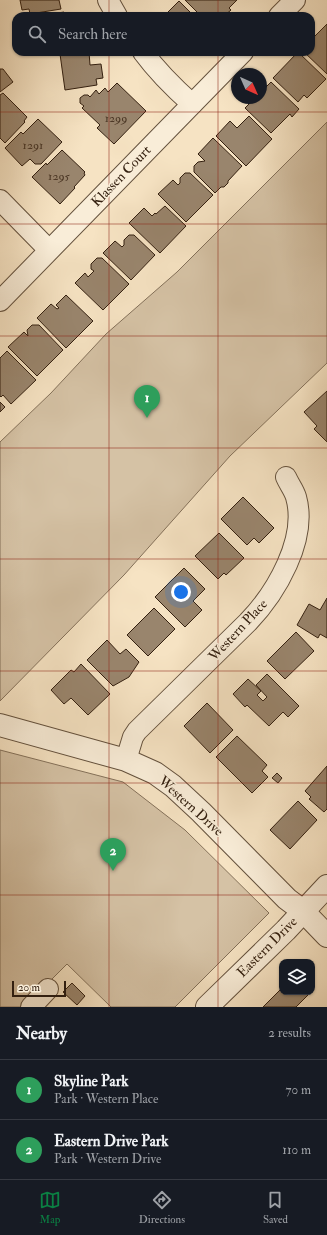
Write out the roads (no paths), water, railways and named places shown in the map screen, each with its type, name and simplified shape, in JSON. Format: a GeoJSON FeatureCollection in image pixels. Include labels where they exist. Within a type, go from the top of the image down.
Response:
{"type":"FeatureCollection","features":[{"type":"Feature","properties":{"kind":"street"},"geometry":{"type":"LineString","coordinates":[[108,0],[116,12]]}},
{"type":"Feature","properties":{"kind":"street"},"geometry":{"type":"LineString","coordinates":[[283,12],[295,0]]}},
{"type":"Feature","properties":{"kind":"street"},"geometry":{"type":"LineString","coordinates":[[146,56],[172,85],[192,104]]}},
{"type":"Feature","properties":{"kind":"street","name":"Klassen Court"},"geometry":{"type":"LineString","coordinates":[[0,301],[239,56]]}},
{"type":"Feature","properties":{"kind":"street"},"geometry":{"type":"LineString","coordinates":[[0,200],[50,250]]}},
{"type":"Feature","properties":{"kind":"street","name":"Western Place"},"geometry":{"type":"LineString","coordinates":[[126,760],[133,737],[137,731],[248,622],[263,606],[276,586],[287,565],[293,549],[298,516],[296,497],[286,477]]}},
{"type":"Feature","properties":{"kind":"street","name":"Western Drive"},"geometry":{"type":"LineString","coordinates":[[0,725],[126,760],[155,773],[173,786],[201,812],[287,899],[303,911],[327,936]]}},
{"type":"Feature","properties":{"kind":"street","name":"Eastern Drive"},"geometry":{"type":"LineString","coordinates":[[207,1007],[327,886]]}},
{"type":"Feature","properties":{"kind":"street"},"geometry":{"type":"LineString","coordinates":[[31,1007],[48,989]]}},
{"type":"Feature","properties":{"kind":"place","name":"Skyline Park"},"geometry":{"type":"Point","coordinates":[147,418]}},
{"type":"Feature","properties":{"kind":"place","name":"Eastern Drive Park"},"geometry":{"type":"Point","coordinates":[113,871]}}]}
